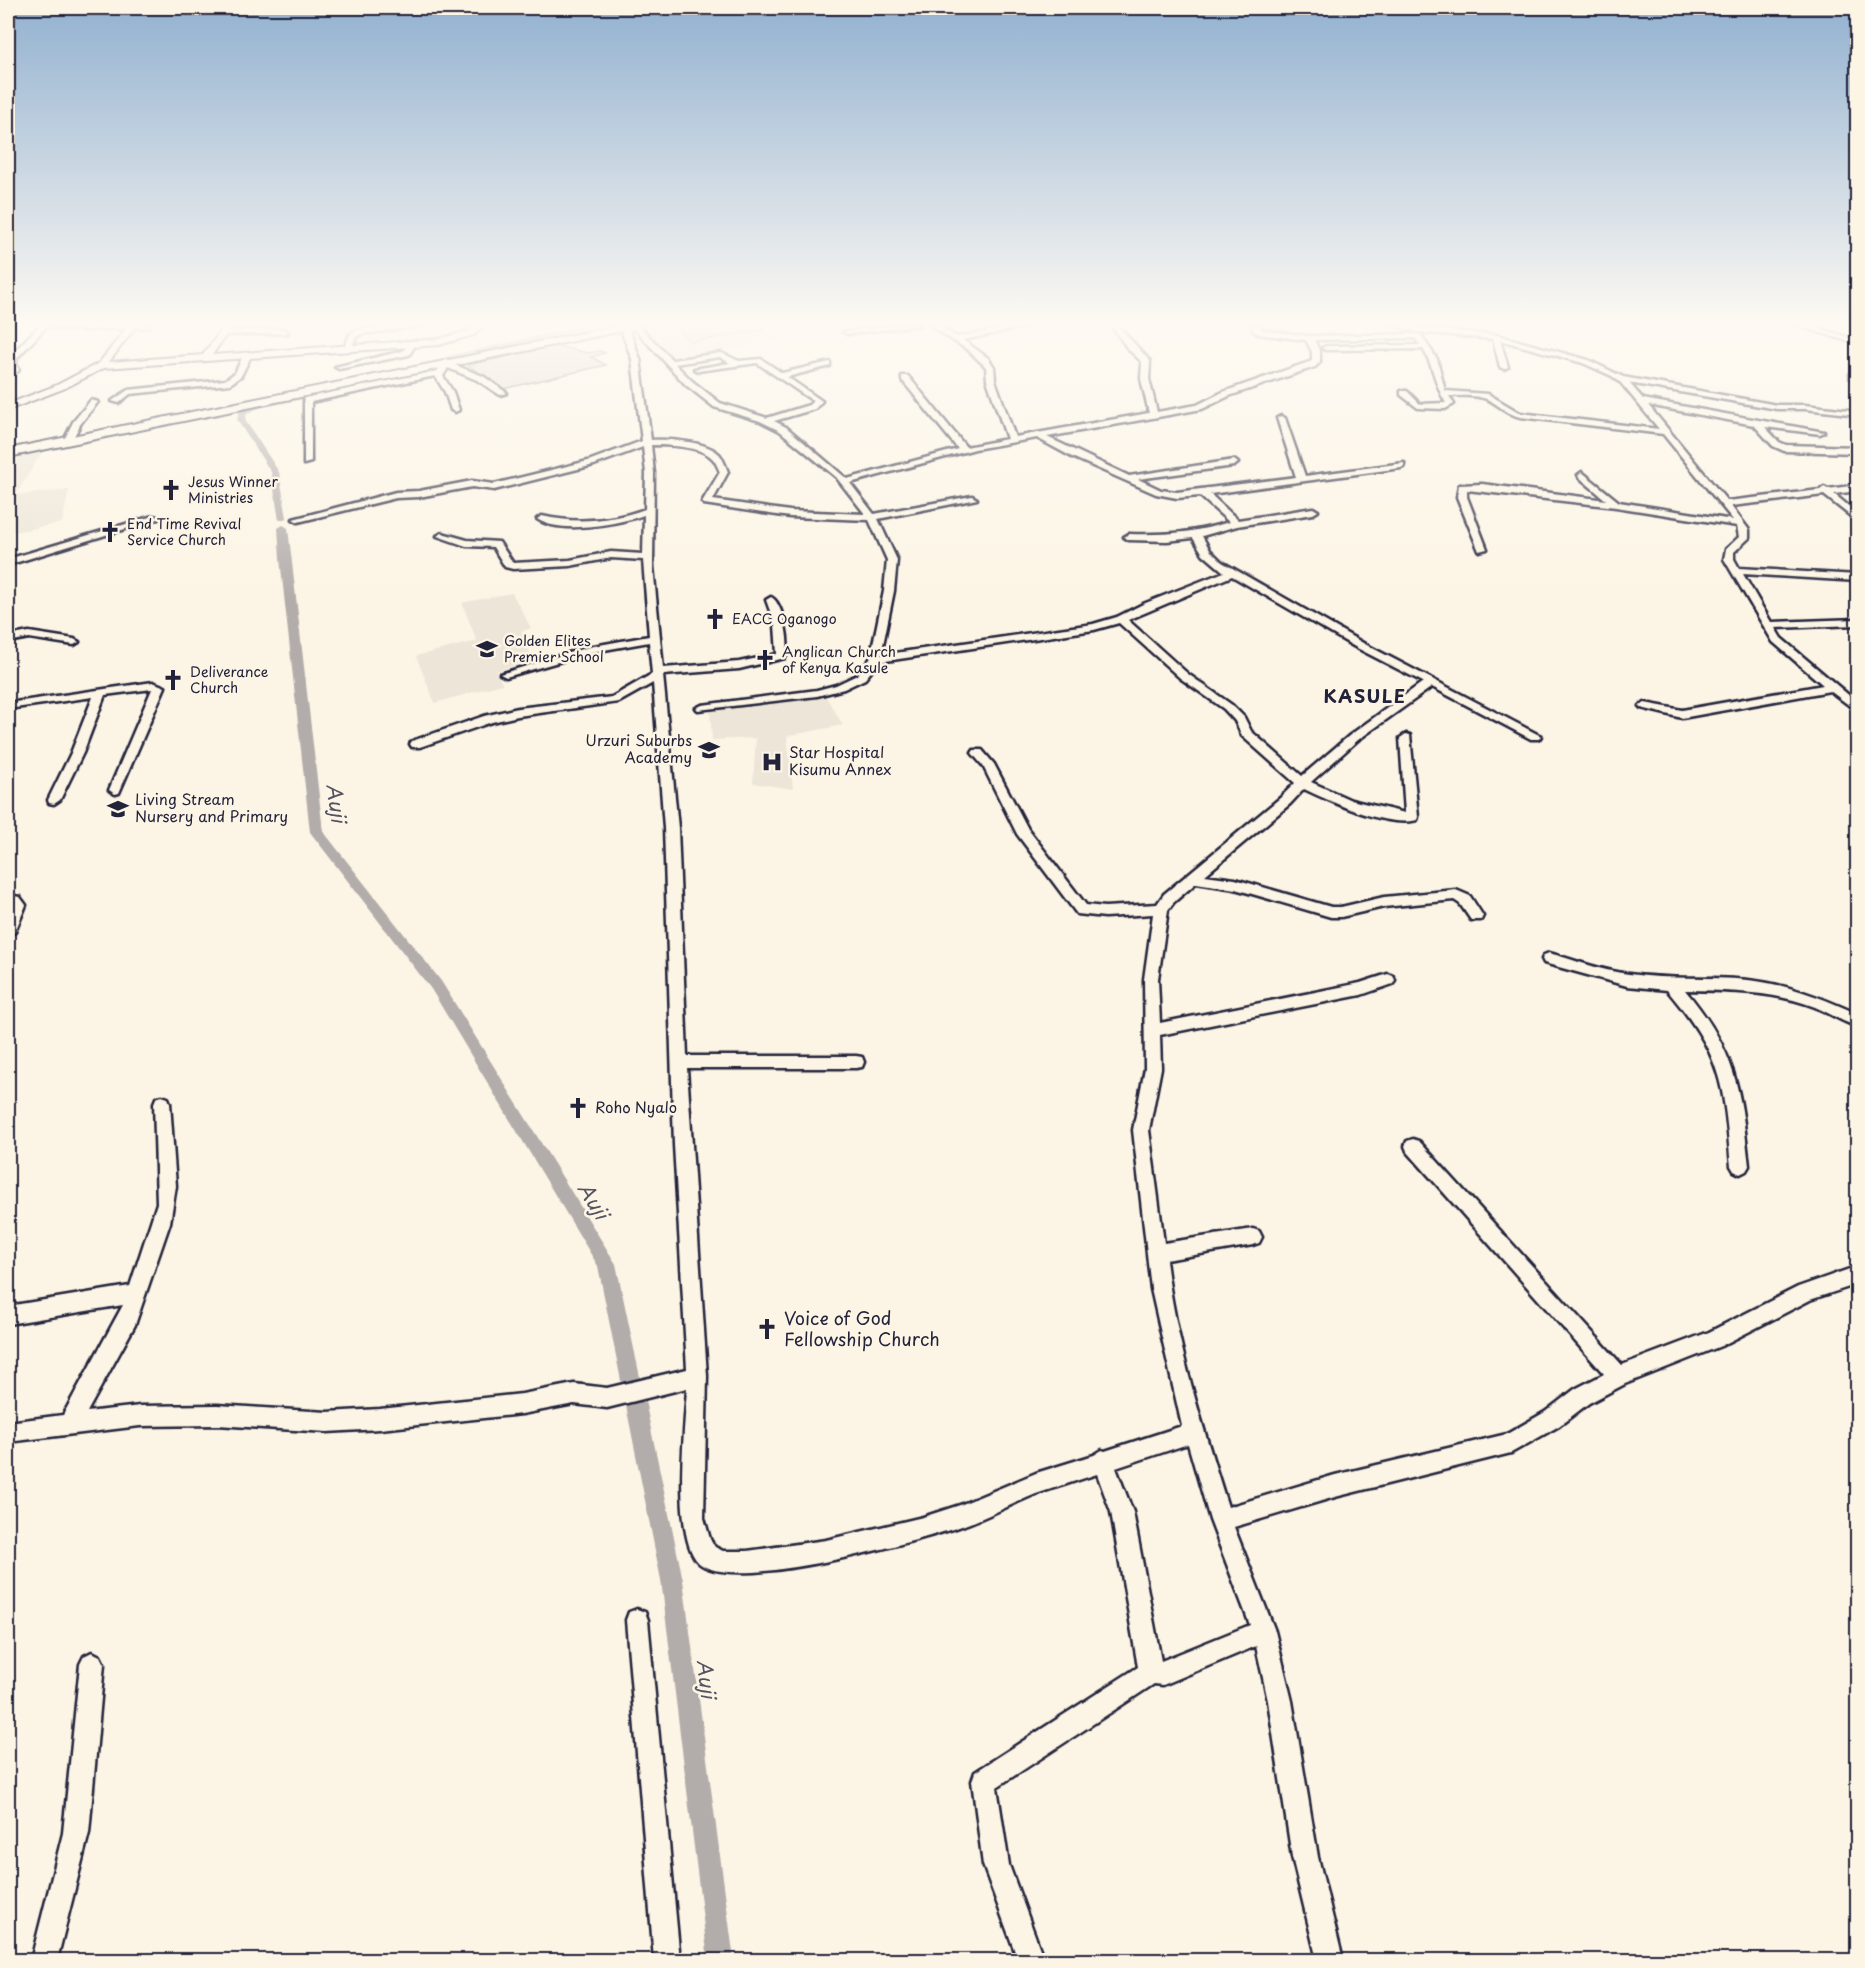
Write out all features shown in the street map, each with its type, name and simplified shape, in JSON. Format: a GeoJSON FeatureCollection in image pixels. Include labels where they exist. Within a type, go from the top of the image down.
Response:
{"type":"FeatureCollection","features":[{"type":"Feature","properties":{"kind":"main road"},"geometry":{"type":"LineString","coordinates":[[8,453],[189,417]]}},
{"type":"Feature","properties":{"kind":"street"},"geometry":{"type":"LineString","coordinates":[[68,440],[81,417]]}},
{"type":"Feature","properties":{"kind":"street"},"geometry":{"type":"LineString","coordinates":[[307,417],[307,462]]}},
{"type":"Feature","properties":{"kind":"street"},"geometry":{"type":"LineString","coordinates":[[642,417],[650,473],[647,557],[671,828],[682,1145],[697,1376],[693,1518],[700,1543],[707,1555],[722,1563],[747,1562],[826,1551],[923,1528],[960,1516],[1036,1484],[1102,1460],[1194,1432]]}},
{"type":"Feature","properties":{"kind":"street"},"geometry":{"type":"LineString","coordinates":[[702,708],[797,696],[840,687],[861,677],[875,659],[889,591],[892,560],[872,517],[845,482],[791,435],[753,417]]}},
{"type":"Feature","properties":{"kind":"street"},"geometry":{"type":"LineString","coordinates":[[766,421],[778,417]]}},
{"type":"Feature","properties":{"kind":"street"},"geometry":{"type":"LineString","coordinates":[[937,417],[963,449]]}},
{"type":"Feature","properties":{"kind":"street"},"geometry":{"type":"LineString","coordinates":[[1004,417],[1012,440]]}},
{"type":"Feature","properties":{"kind":"street"},"geometry":{"type":"LineString","coordinates":[[845,482],[963,449],[1149,417]]}},
{"type":"Feature","properties":{"kind":"street"},"geometry":{"type":"LineString","coordinates":[[1536,417],[1665,432]]}},
{"type":"Feature","properties":{"kind":"street"},"geometry":{"type":"LineString","coordinates":[[1653,417],[1744,530],[1744,537],[1731,548],[1728,555],[1767,625],[1783,645],[1857,709]]}},
{"type":"Feature","properties":{"kind":"street"},"geometry":{"type":"LineString","coordinates":[[1724,417],[1820,432]]}},
{"type":"Feature","properties":{"kind":"street"},"geometry":{"type":"LineString","coordinates":[[1281,418],[1301,477]]}},
{"type":"Feature","properties":{"kind":"street"},"geometry":{"type":"LineString","coordinates":[[1756,423],[1776,444],[1784,448],[1857,450]]}},
{"type":"Feature","properties":{"kind":"street"},"geometry":{"type":"LineString","coordinates":[[1039,436],[1075,455],[1164,494],[1203,493],[1301,477],[1401,465]]}},
{"type":"Feature","properties":{"kind":"street"},"geometry":{"type":"LineString","coordinates":[[298,519],[396,495],[419,494],[472,484],[490,488],[581,466],[645,443],[667,442],[705,449],[716,456],[724,472],[707,502],[790,514],[872,517],[972,499]]}},
{"type":"Feature","properties":{"kind":"street"},"geometry":{"type":"LineString","coordinates":[[1130,478],[1202,466],[1234,464]]}},
{"type":"Feature","properties":{"kind":"street"},"geometry":{"type":"LineString","coordinates":[[1582,475],[1616,504]]}},
{"type":"Feature","properties":{"kind":"street"},"geometry":{"type":"LineString","coordinates":[[1482,549],[1462,497],[1462,487],[1482,487],[1616,504],[1740,524]]}},
{"type":"Feature","properties":{"kind":"street"},"geometry":{"type":"LineString","coordinates":[[1725,504],[1824,490],[1857,488]]}},
{"type":"Feature","properties":{"kind":"street"},"geometry":{"type":"LineString","coordinates":[[1824,490],[1857,519]]}},
{"type":"Feature","properties":{"kind":"street"},"geometry":{"type":"LineString","coordinates":[[1203,493],[1236,523]]}},
{"type":"Feature","properties":{"kind":"street"},"geometry":{"type":"LineString","coordinates":[[542,519],[559,522],[606,522],[648,511]]}},
{"type":"Feature","properties":{"kind":"street"},"geometry":{"type":"LineString","coordinates":[[1129,537],[1167,538],[1196,535],[1236,523],[1313,511]]}},
{"type":"Feature","properties":{"kind":"street"},"geometry":{"type":"LineString","coordinates":[[8,562],[156,518]]}},
{"type":"Feature","properties":{"kind":"street"},"geometry":{"type":"LineString","coordinates":[[1196,535],[1206,552],[1230,573],[1535,736]]}},
{"type":"Feature","properties":{"kind":"street"},"geometry":{"type":"LineString","coordinates":[[442,536],[466,543],[496,544],[509,565],[513,566],[570,563],[611,555],[629,558],[647,557]]}},
{"type":"Feature","properties":{"kind":"street"},"geometry":{"type":"LineString","coordinates":[[1736,571],[1857,578]]}},
{"type":"Feature","properties":{"kind":"street"},"geometry":{"type":"LineString","coordinates":[[875,659],[1094,627],[1120,620],[1147,606],[1230,573]]}},
{"type":"Feature","properties":{"kind":"street"},"geometry":{"type":"LineString","coordinates":[[416,744],[488,719],[518,712],[615,700],[656,674],[769,661],[781,656],[783,652],[780,625],[771,600]]}},
{"type":"Feature","properties":{"kind":"street"},"geometry":{"type":"LineString","coordinates":[[1120,620],[1184,676],[1228,707],[1240,720],[1246,733],[1302,783],[1346,803],[1388,815],[1412,817],[1406,738]]}},
{"type":"Feature","properties":{"kind":"street"},"geometry":{"type":"LineString","coordinates":[[1767,625],[1857,622]]}},
{"type":"Feature","properties":{"kind":"street"},"geometry":{"type":"LineString","coordinates":[[8,639],[29,635],[74,642]]}},
{"type":"Feature","properties":{"kind":"street"},"geometry":{"type":"LineString","coordinates":[[506,674],[592,649],[654,638]]}},
{"type":"Feature","properties":{"kind":"street"},"geometry":{"type":"LineString","coordinates":[[1330,1960],[1305,1857],[1283,1720],[1264,1631],[1221,1520],[1194,1432],[1160,1289],[1141,1130],[1154,1068],[1150,979],[1161,909],[1169,898],[1285,801],[1302,783],[1371,724],[1431,682]]}},
{"type":"Feature","properties":{"kind":"street"},"geometry":{"type":"LineString","coordinates":[[8,706],[153,685],[159,687],[115,790]]}},
{"type":"Feature","properties":{"kind":"street"},"geometry":{"type":"LineString","coordinates":[[1645,706],[1682,714],[1832,687]]}},
{"type":"Feature","properties":{"kind":"street"},"geometry":{"type":"LineString","coordinates":[[54,800],[77,753],[100,692]]}},
{"type":"Feature","properties":{"kind":"street"},"geometry":{"type":"LineString","coordinates":[[978,753],[988,764],[1022,831],[1082,910],[1105,912],[1161,909]]}},
{"type":"Feature","properties":{"kind":"street"},"geometry":{"type":"LineString","coordinates":[[1192,878],[1235,884],[1331,912],[1384,902],[1456,895],[1465,900],[1476,916]]}},
{"type":"Feature","properties":{"kind":"street"},"geometry":{"type":"LineString","coordinates":[[8,900],[15,901],[19,905],[8,932]]}},
{"type":"Feature","properties":{"kind":"street"},"geometry":{"type":"LineString","coordinates":[[1550,959],[1627,980],[1671,984],[1749,986],[1818,1002],[1857,1021]]}},
{"type":"Feature","properties":{"kind":"street"},"geometry":{"type":"LineString","coordinates":[[1152,1030],[1193,1024],[1361,989],[1388,980]]}},
{"type":"Feature","properties":{"kind":"street"},"geometry":{"type":"LineString","coordinates":[[1671,984],[1702,1021],[1720,1053],[1733,1094],[1740,1166]]}},
{"type":"Feature","properties":{"kind":"street"},"geometry":{"type":"LineString","coordinates":[[679,1062],[856,1062]]}},
{"type":"Feature","properties":{"kind":"street"},"geometry":{"type":"LineString","coordinates":[[69,1424],[118,1338],[137,1294],[166,1203],[162,1103]]}},
{"type":"Feature","properties":{"kind":"street"},"geometry":{"type":"LineString","coordinates":[[1413,1146],[1619,1376]]}},
{"type":"Feature","properties":{"kind":"street"},"geometry":{"type":"LineString","coordinates":[[1156,1253],[1253,1237]]}},
{"type":"Feature","properties":{"kind":"street"},"geometry":{"type":"LineString","coordinates":[[1221,1520],[1335,1486],[1511,1443],[1552,1419],[1582,1396],[1619,1376],[1714,1339],[1804,1293],[1857,1275]]}},
{"type":"Feature","properties":{"kind":"street"},"geometry":{"type":"LineString","coordinates":[[8,1315],[137,1294]]}},
{"type":"Feature","properties":{"kind":"street"},"geometry":{"type":"LineString","coordinates":[[8,1432],[141,1416],[217,1415],[346,1421],[522,1404],[574,1394],[607,1398],[697,1376]]}},
{"type":"Feature","properties":{"kind":"street"},"geometry":{"type":"LineString","coordinates":[[1102,1460],[1122,1512],[1151,1672]]}},
{"type":"Feature","properties":{"kind":"street"},"geometry":{"type":"LineString","coordinates":[[637,1620],[667,1960]]}},
{"type":"Feature","properties":{"kind":"street"},"geometry":{"type":"LineString","coordinates":[[1031,1960],[996,1865],[984,1781],[1151,1672],[1163,1673],[1264,1631]]}},
{"type":"Feature","properties":{"kind":"street"},"geometry":{"type":"LineString","coordinates":[[44,1960],[76,1833],[92,1664]]}},
{"type":"Feature","properties":{"kind":"shaded area"},"geometry":{"type":"Polygon","coordinates":[[[43,450],[16,495],[69,490],[62,523],[8,533],[8,458],[43,450]]]}},
{"type":"Feature","properties":{"kind":"shaded area","name":"Golden Elites Premier School"},"geometry":{"type":"Polygon","coordinates":[[[512,593],[531,628],[521,632],[533,660],[496,671],[502,684],[435,703],[416,656],[477,641],[462,603],[512,593]]]}},
{"type":"Feature","properties":{"kind":"shaded area","name":"Star Hospital Kisumu Annex"},"geometry":{"type":"Polygon","coordinates":[[[825,695],[843,725],[787,736],[793,789],[753,783],[756,738],[712,740],[710,710],[825,695]]]}},
{"type":"Feature","properties":{"kind":"waterway"},"geometry":{"type":"LineString","coordinates":[[242,417],[241,420],[275,472],[282,518]]}},
{"type":"Feature","properties":{"kind":"waterway","name":"Auji"},"geometry":{"type":"LineString","coordinates":[[283,528],[317,832],[436,985],[607,1264],[672,1580],[721,1960]]}},
{"type":"Feature","properties":{"kind":"place","name":"Jesus Winner Ministries"},"geometry":{"type":"Point","coordinates":[171,490]}},
{"type":"Feature","properties":{"kind":"place","name":"End Time Revival Service Church"},"geometry":{"type":"Point","coordinates":[110,532]}},
{"type":"Feature","properties":{"kind":"place","name":"EACC Oganogo"},"geometry":{"type":"Point","coordinates":[715,619]}},
{"type":"Feature","properties":{"kind":"place","name":"Golden Elites Premier School"},"geometry":{"type":"Point","coordinates":[487,649]}},
{"type":"Feature","properties":{"kind":"place","name":"Anglican Church of Kenya Kasule"},"geometry":{"type":"Point","coordinates":[765,660]}},
{"type":"Feature","properties":{"kind":"place","name":"Deliverance Church"},"geometry":{"type":"Point","coordinates":[173,680]}},
{"type":"Feature","properties":{"kind":"place","name":"Urzuri Suburbs Academy"},"geometry":{"type":"Point","coordinates":[709,750]}},
{"type":"Feature","properties":{"kind":"place","name":"Star Hospital Kisumu Annex"},"geometry":{"type":"Point","coordinates":[772,762]}},
{"type":"Feature","properties":{"kind":"place","name":"Living Stream Nursery and Primary"},"geometry":{"type":"Point","coordinates":[118,809]}},
{"type":"Feature","properties":{"kind":"place","name":"Roho Nyalo"},"geometry":{"type":"Point","coordinates":[578,1108]}},
{"type":"Feature","properties":{"kind":"place","name":"Voice of God Fellowship Church"},"geometry":{"type":"Point","coordinates":[767,1329]}},
{"type":"Feature","properties":{"kind":"district","name":"KASULE"},"geometry":{"type":"Point","coordinates":[1365,697]}}]}
